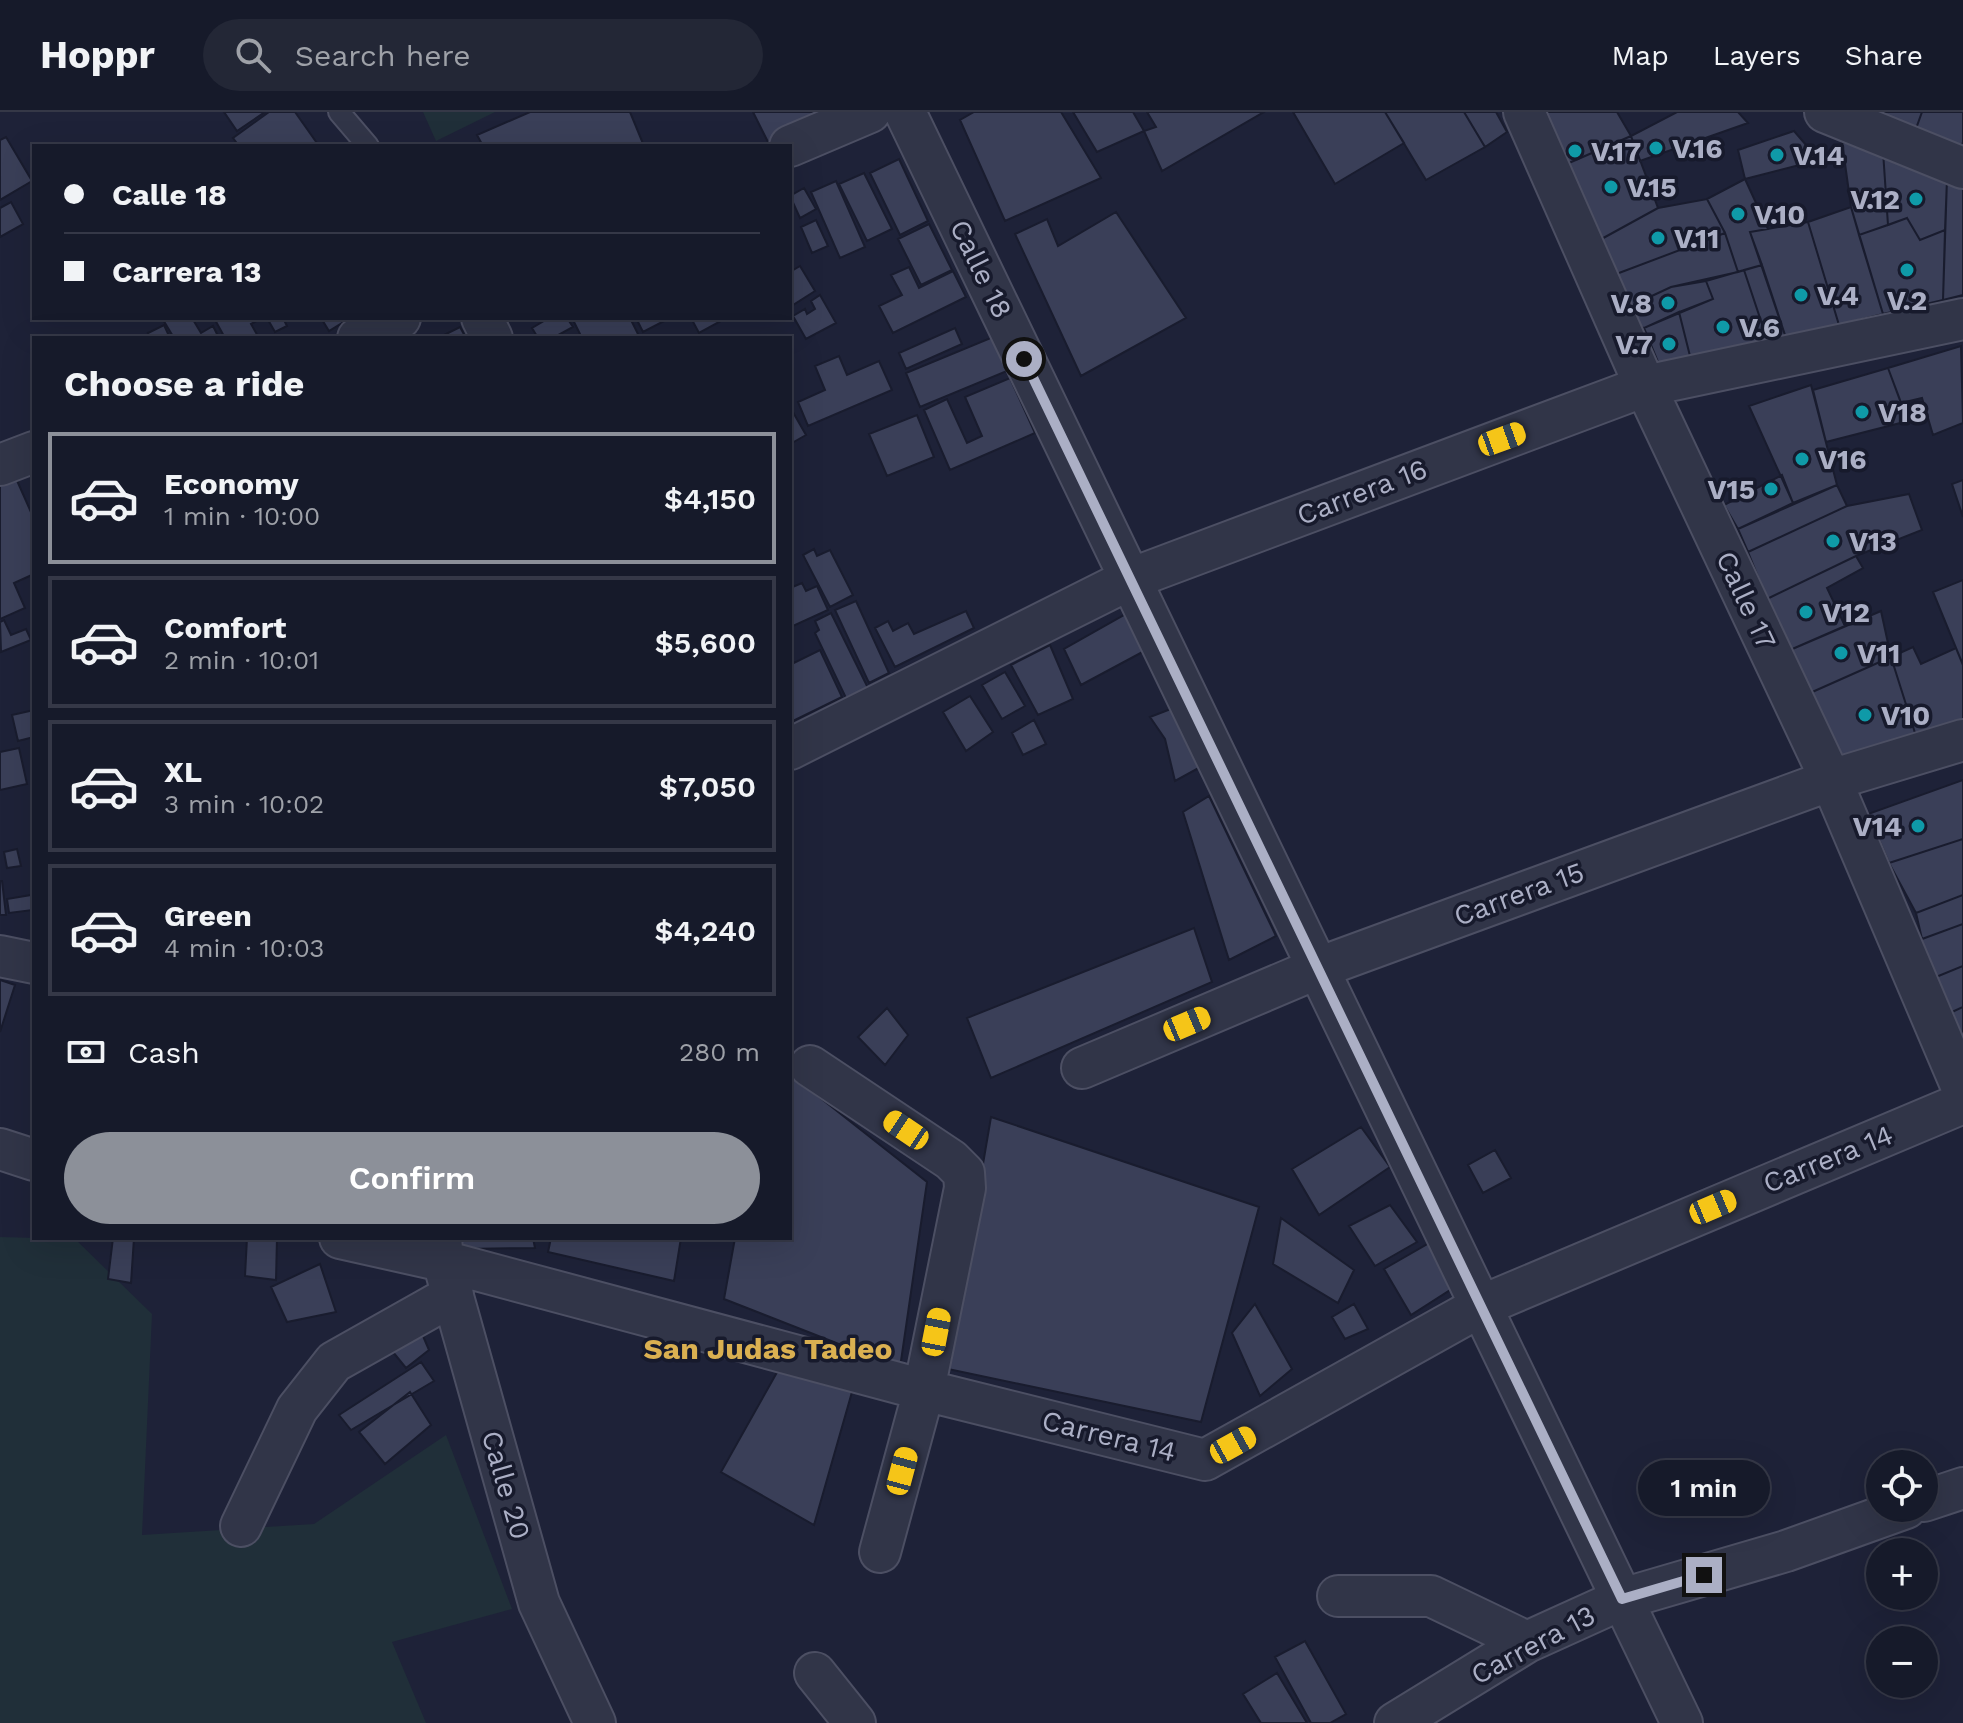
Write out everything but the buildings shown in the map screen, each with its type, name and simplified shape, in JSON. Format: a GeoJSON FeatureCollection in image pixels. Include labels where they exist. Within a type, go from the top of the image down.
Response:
{"type":"FeatureCollection","features":[{"type":"Feature","properties":{"kind":"street"},"geometry":{"type":"LineString","coordinates":[[792,145],[870,112]]}},
{"type":"Feature","properties":{"kind":"street","name":"Calle 18"},"geometry":{"type":"LineString","coordinates":[[905,112],[1682,1723]]}},
{"type":"Feature","properties":{"kind":"street","name":"Calle 17"},"geometry":{"type":"LineString","coordinates":[[1524,112],[1645,386],[1831,780],[1963,1090]]}},
{"type":"Feature","properties":{"kind":"street"},"geometry":{"type":"LineString","coordinates":[[1825,112],[1963,168]]}},
{"type":"Feature","properties":{"kind":"street","name":"Carrera 16"},"geometry":{"type":"LineString","coordinates":[[792,748],[1130,579],[1645,386],[1963,319]]}},
{"type":"Feature","properties":{"kind":"street"},"geometry":{"type":"LineString","coordinates":[[362,336],[396,320]]}},
{"type":"Feature","properties":{"kind":"street"},"geometry":{"type":"LineString","coordinates":[[0,465],[32,453]]}},
{"type":"Feature","properties":{"kind":"street","name":"Carrera 15"},"geometry":{"type":"LineString","coordinates":[[1082,1068],[1318,968],[1831,780],[1963,740]]}},
{"type":"Feature","properties":{"kind":"street"},"geometry":{"type":"LineString","coordinates":[[0,956],[32,963]]}},
{"type":"Feature","properties":{"kind":"street"},"geometry":{"type":"LineString","coordinates":[[810,1066],[951,1160],[964,1173],[965,1188],[924,1390],[880,1552]]}},
{"type":"Feature","properties":{"kind":"street","name":"Carrera 14"},"geometry":{"type":"LineString","coordinates":[[348,1240],[1205,1460],[1481,1306],[1963,1103]]}},
{"type":"Feature","properties":{"kind":"street"},"geometry":{"type":"LineString","coordinates":[[0,1149],[32,1159]]}},
{"type":"Feature","properties":{"kind":"street"},"geometry":{"type":"LineString","coordinates":[[241,1526],[297,1409],[334,1362],[445,1264]]}},
{"type":"Feature","properties":{"kind":"street","name":"Calle 20"},"geometry":{"type":"LineString","coordinates":[[445,1264],[539,1603],[595,1723]]}},
{"type":"Feature","properties":{"kind":"street"},"geometry":{"type":"LineString","coordinates":[[1938,1496],[1963,1488]]}},
{"type":"Feature","properties":{"kind":"street","name":"Carrera 13"},"geometry":{"type":"LineString","coordinates":[[1395,1723],[1527,1642],[1622,1599],[1786,1551],[1867,1522]]}},
{"type":"Feature","properties":{"kind":"street"},"geometry":{"type":"LineString","coordinates":[[1338,1596],[1431,1596],[1527,1642]]}},
{"type":"Feature","properties":{"kind":"street"},"geometry":{"type":"LineString","coordinates":[[815,1673],[855,1723]]}},
{"type":"Feature","properties":{"kind":"lane"},"geometry":{"type":"LineString","coordinates":[[339,112],[366,144]]}},
{"type":"Feature","properties":{"kind":"shaded area"},"geometry":{"type":"Polygon","coordinates":[[[423,112],[495,112],[436,141],[423,112]]]}},
{"type":"Feature","properties":{"kind":"shaded area"},"geometry":{"type":"Polygon","coordinates":[[[0,1237],[76,1240],[152,1314],[142,1535],[314,1524],[446,1435],[512,1609],[392,1642],[426,1723],[0,1723],[0,1237]]]}},
{"type":"Feature","properties":{"kind":"place","name":"V.16"},"geometry":{"type":"Point","coordinates":[1656,148]}},
{"type":"Feature","properties":{"kind":"place","name":"V.17"},"geometry":{"type":"Point","coordinates":[1575,151]}},
{"type":"Feature","properties":{"kind":"place","name":"V.14"},"geometry":{"type":"Point","coordinates":[1777,155]}},
{"type":"Feature","properties":{"kind":"place","name":"V.15"},"geometry":{"type":"Point","coordinates":[1611,187]}},
{"type":"Feature","properties":{"kind":"place","name":"V.12"},"geometry":{"type":"Point","coordinates":[1916,199]}},
{"type":"Feature","properties":{"kind":"place","name":"V.10"},"geometry":{"type":"Point","coordinates":[1738,214]}},
{"type":"Feature","properties":{"kind":"place","name":"V.11"},"geometry":{"type":"Point","coordinates":[1658,238]}},
{"type":"Feature","properties":{"kind":"place","name":"V.2"},"geometry":{"type":"Point","coordinates":[1907,270]}},
{"type":"Feature","properties":{"kind":"place","name":"V.4"},"geometry":{"type":"Point","coordinates":[1801,295]}},
{"type":"Feature","properties":{"kind":"place","name":"V.8"},"geometry":{"type":"Point","coordinates":[1668,303]}},
{"type":"Feature","properties":{"kind":"place","name":"V.6"},"geometry":{"type":"Point","coordinates":[1723,327]}},
{"type":"Feature","properties":{"kind":"place","name":"V.7"},"geometry":{"type":"Point","coordinates":[1669,344]}},
{"type":"Feature","properties":{"kind":"place","name":"V18"},"geometry":{"type":"Point","coordinates":[1862,412]}},
{"type":"Feature","properties":{"kind":"place","name":"V16"},"geometry":{"type":"Point","coordinates":[1802,459]}},
{"type":"Feature","properties":{"kind":"place","name":"V15"},"geometry":{"type":"Point","coordinates":[1771,489]}},
{"type":"Feature","properties":{"kind":"place","name":"V13"},"geometry":{"type":"Point","coordinates":[1833,541]}},
{"type":"Feature","properties":{"kind":"place","name":"V12"},"geometry":{"type":"Point","coordinates":[1806,612]}},
{"type":"Feature","properties":{"kind":"place","name":"V11"},"geometry":{"type":"Point","coordinates":[1841,653]}},
{"type":"Feature","properties":{"kind":"place","name":"V10"},"geometry":{"type":"Point","coordinates":[1865,715]}},
{"type":"Feature","properties":{"kind":"place","name":"V14"},"geometry":{"type":"Point","coordinates":[1918,826]}},
{"type":"Feature","properties":{"kind":"district","name":"San Judas Tadeo"},"geometry":{"type":"Point","coordinates":[768,1348]}},
{"type":"Feature","properties":{"kind":"route"},"geometry":{"type":"LineString","coordinates":[[1024,359],[1622,1599],[1704,1575]]}}]}
